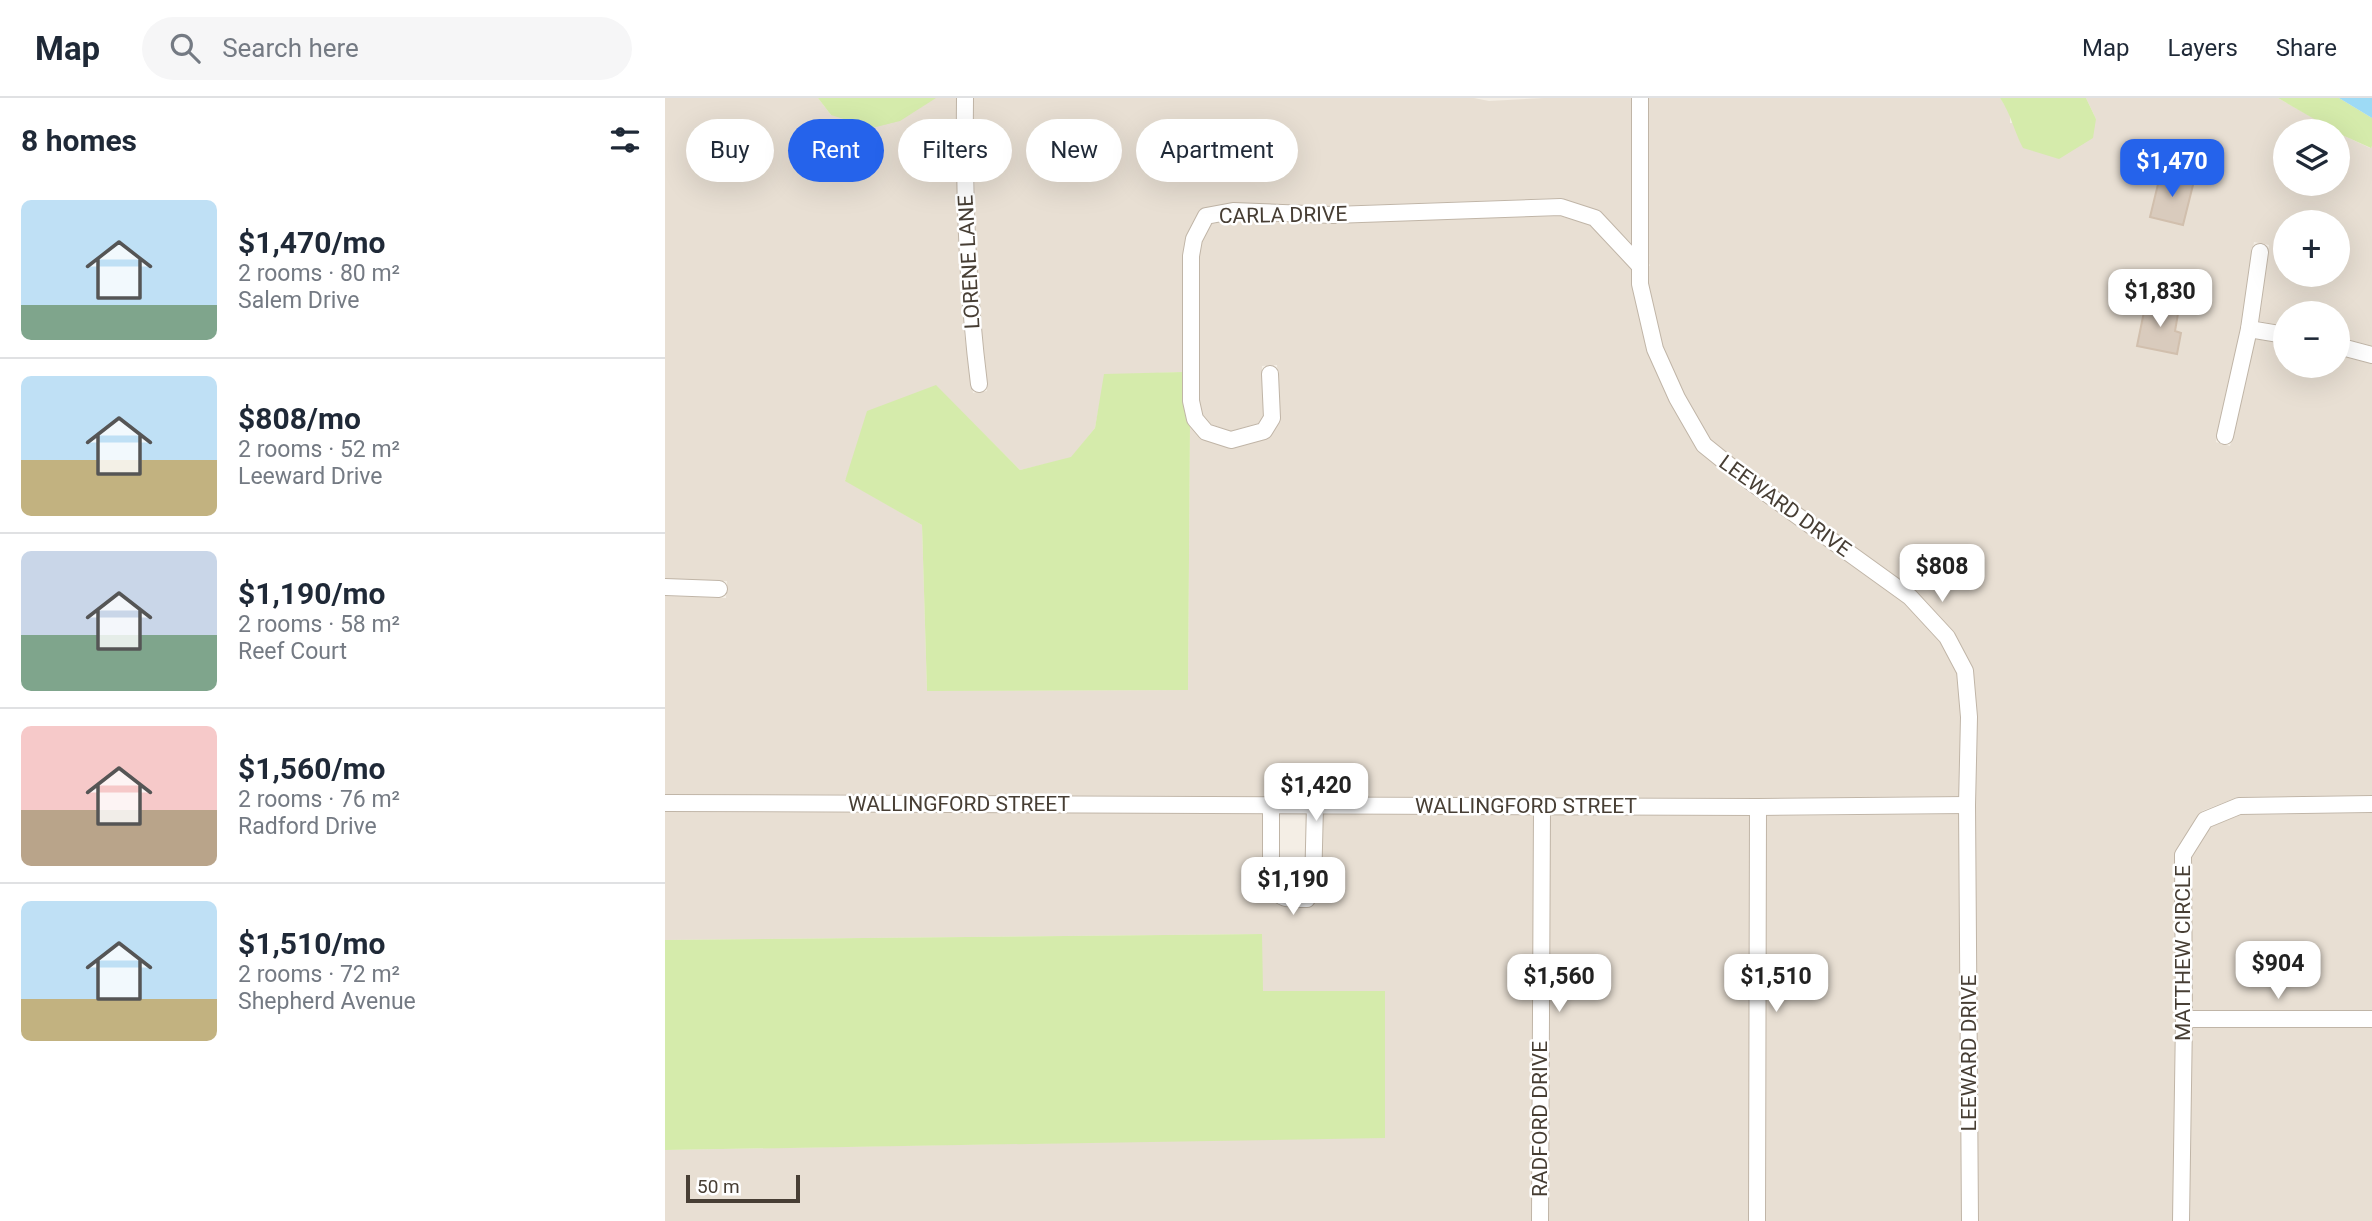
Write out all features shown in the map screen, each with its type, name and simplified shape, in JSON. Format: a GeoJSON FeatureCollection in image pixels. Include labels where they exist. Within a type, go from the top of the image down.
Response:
{"type":"FeatureCollection","features":[{"type":"Feature","properties":{"kind":"street","name":"LORENE LANE"},"geometry":{"type":"LineString","coordinates":[[965,98],[969,278],[979,384]]}},
{"type":"Feature","properties":{"kind":"street","name":"LEEWARD DRIVE"},"geometry":{"type":"LineString","coordinates":[[1640,98],[1640,284],[1655,349],[1677,398],[1704,446],[1755,486],[1910,597],[1947,637],[1965,671],[1969,718],[1970,1221]]}},
{"type":"Feature","properties":{"kind":"street","name":"CARLA DRIVE"},"geometry":{"type":"LineString","coordinates":[[1270,374],[1272,418],[1264,431],[1231,440],[1206,432],[1195,419],[1191,401],[1191,256],[1194,239],[1206,216],[1233,211],[1333,215],[1561,207],[1595,218],[1639,265]]}},
{"type":"Feature","properties":{"kind":"street"},"geometry":{"type":"LineString","coordinates":[[2225,436],[2249,329],[2260,252]]}},
{"type":"Feature","properties":{"kind":"street"},"geometry":{"type":"LineString","coordinates":[[2249,329],[2273,333]]}},
{"type":"Feature","properties":{"kind":"street"},"geometry":{"type":"LineString","coordinates":[[2350,349],[2372,355]]}},
{"type":"Feature","properties":{"kind":"street"},"geometry":{"type":"LineString","coordinates":[[665,587],[719,589]]}},
{"type":"Feature","properties":{"kind":"street","name":"WALLINGFORD STREET"},"geometry":{"type":"LineString","coordinates":[[665,803],[1542,807],[1968,805]]}},
{"type":"Feature","properties":{"kind":"street"},"geometry":{"type":"LineString","coordinates":[[1271,804],[1272,885],[1277,895],[1288,899],[1307,899],[1314,888],[1315,805]]}},
{"type":"Feature","properties":{"kind":"street","name":"MATTHEW CIRCLE"},"geometry":{"type":"LineString","coordinates":[[2181,1221],[2183,855],[2205,820],[2239,806],[2372,804]]}},
{"type":"Feature","properties":{"kind":"street","name":"RADFORD DRIVE"},"geometry":{"type":"LineString","coordinates":[[1540,1221],[1542,807]]}},
{"type":"Feature","properties":{"kind":"street"},"geometry":{"type":"LineString","coordinates":[[1758,807],[1758,1221]]}},
{"type":"Feature","properties":{"kind":"street"},"geometry":{"type":"LineString","coordinates":[[2184,1019],[2372,1019]]}},
{"type":"Feature","properties":{"kind":"shaded area"},"geometry":{"type":"Polygon","coordinates":[[[665,98],[818,98],[831,115],[936,98],[957,98],[957,119],[898,119],[898,182],[959,182],[964,332],[973,393],[987,391],[980,330],[975,182],[1012,182],[1012,119],[973,119],[973,98],[1474,98],[1489,101],[1632,98],[1632,244],[1599,211],[1561,198],[1333,206],[1234,203],[1206,208],[1200,212],[1187,234],[1183,255],[1183,372],[1105,375],[1095,428],[1071,458],[1020,470],[936,386],[845,480],[922,525],[927,691],[1188,690],[1190,426],[1204,440],[1232,448],[1266,439],[1280,418],[1277,365],[1262,366],[1264,416],[1259,423],[1231,431],[1210,424],[1202,415],[1199,400],[1198,257],[1201,242],[1211,224],[1234,220],[1333,223],[1560,216],[1591,225],[1632,269],[1633,286],[1648,352],[1670,403],[1698,450],[1740,486],[1905,604],[1941,642],[1957,674],[1962,718],[1960,796],[1758,798],[665,794],[665,596],[726,598],[727,581],[665,579],[665,98]]]}},
{"type":"Feature","properties":{"kind":"shaded area"},"geometry":{"type":"Polygon","coordinates":[[[1647,98],[2000,98],[2010,113],[2010,123],[2096,119],[2086,98],[2278,98],[2315,119],[2273,119],[2273,196],[2350,196],[2350,139],[2370,148],[2372,146],[2372,346],[2350,340],[2350,301],[2273,301],[2273,324],[2258,321],[2269,245],[2254,242],[2242,327],[2216,442],[2230,446],[2255,339],[2273,342],[2273,378],[2350,378],[2350,358],[2372,364],[2372,795],[2238,797],[2202,811],[2177,850],[2173,1221],[1978,1221],[1975,805],[1977,718],[1972,670],[1952,631],[1914,589],[1749,471],[1710,439],[1683,394],[1662,345],[1648,282],[1647,269],[1650,265],[1647,262],[1647,98]]]}},
{"type":"Feature","properties":{"kind":"shaded area"},"geometry":{"type":"Polygon","coordinates":[[[665,812],[1264,813],[1265,889],[1274,903],[1288,908],[1307,908],[1320,893],[1322,814],[1534,815],[1532,1221],[665,1221],[665,1150],[1385,1137],[1385,991],[1262,991],[1262,934],[665,940],[665,812]]]}},
{"type":"Feature","properties":{"kind":"shaded area"},"geometry":{"type":"Polygon","coordinates":[[[2372,813],[2372,1010],[2192,1010],[2191,858],[2210,827],[2240,815],[2372,813]]]}},
{"type":"Feature","properties":{"kind":"shaded area"},"geometry":{"type":"Polygon","coordinates":[[[1960,814],[1962,1221],[1765,1221],[1766,816],[1960,814]]]}},
{"type":"Feature","properties":{"kind":"shaded area"},"geometry":{"type":"Polygon","coordinates":[[[1549,815],[1750,816],[1750,1221],[1547,1221],[1549,815]]]}},
{"type":"Feature","properties":{"kind":"shaded area"},"geometry":{"type":"Polygon","coordinates":[[[2192,1028],[2372,1028],[2372,1221],[2189,1221],[2192,1028]]]}},
{"type":"Feature","properties":{"kind":"green space"},"geometry":{"type":"Polygon","coordinates":[[[818,98],[936,98],[903,119],[884,125],[884,119],[844,119],[831,115],[818,98]]]}},
{"type":"Feature","properties":{"kind":"green space"},"geometry":{"type":"Polygon","coordinates":[[[2000,98],[2086,98],[2096,119],[2093,138],[2059,159],[2023,148],[2000,98]]]}},
{"type":"Feature","properties":{"kind":"green space"},"geometry":{"type":"Polygon","coordinates":[[[2278,98],[2339,98],[2372,118],[2372,146],[2371,148],[2350,139],[2350,119],[2314,119],[2278,98]]]}},
{"type":"Feature","properties":{"kind":"green space"},"geometry":{"type":"Polygon","coordinates":[[[1183,372],[1184,401],[1190,426],[1188,690],[927,691],[922,525],[845,481],[867,411],[936,385],[1020,470],[1071,457],[1095,428],[1104,374],[1183,372]]]}},
{"type":"Feature","properties":{"kind":"green space"},"geometry":{"type":"Polygon","coordinates":[[[1262,934],[1263,991],[1385,991],[1385,1138],[665,1150],[665,940],[1262,934]]]}},
{"type":"Feature","properties":{"kind":"water"},"geometry":{"type":"Polygon","coordinates":[[[2339,98],[2372,98],[2372,118],[2339,98]]]}},
{"type":"Feature","properties":{"kind":"building"},"geometry":{"type":"Polygon","coordinates":[[[2161,172],[2194,181],[2183,225],[2150,217],[2161,172]]]}},
{"type":"Feature","properties":{"kind":"building"},"geometry":{"type":"Polygon","coordinates":[[[2146,302],[2179,308],[2175,331],[2181,333],[2177,354],[2137,346],[2146,302]]]}}]}
